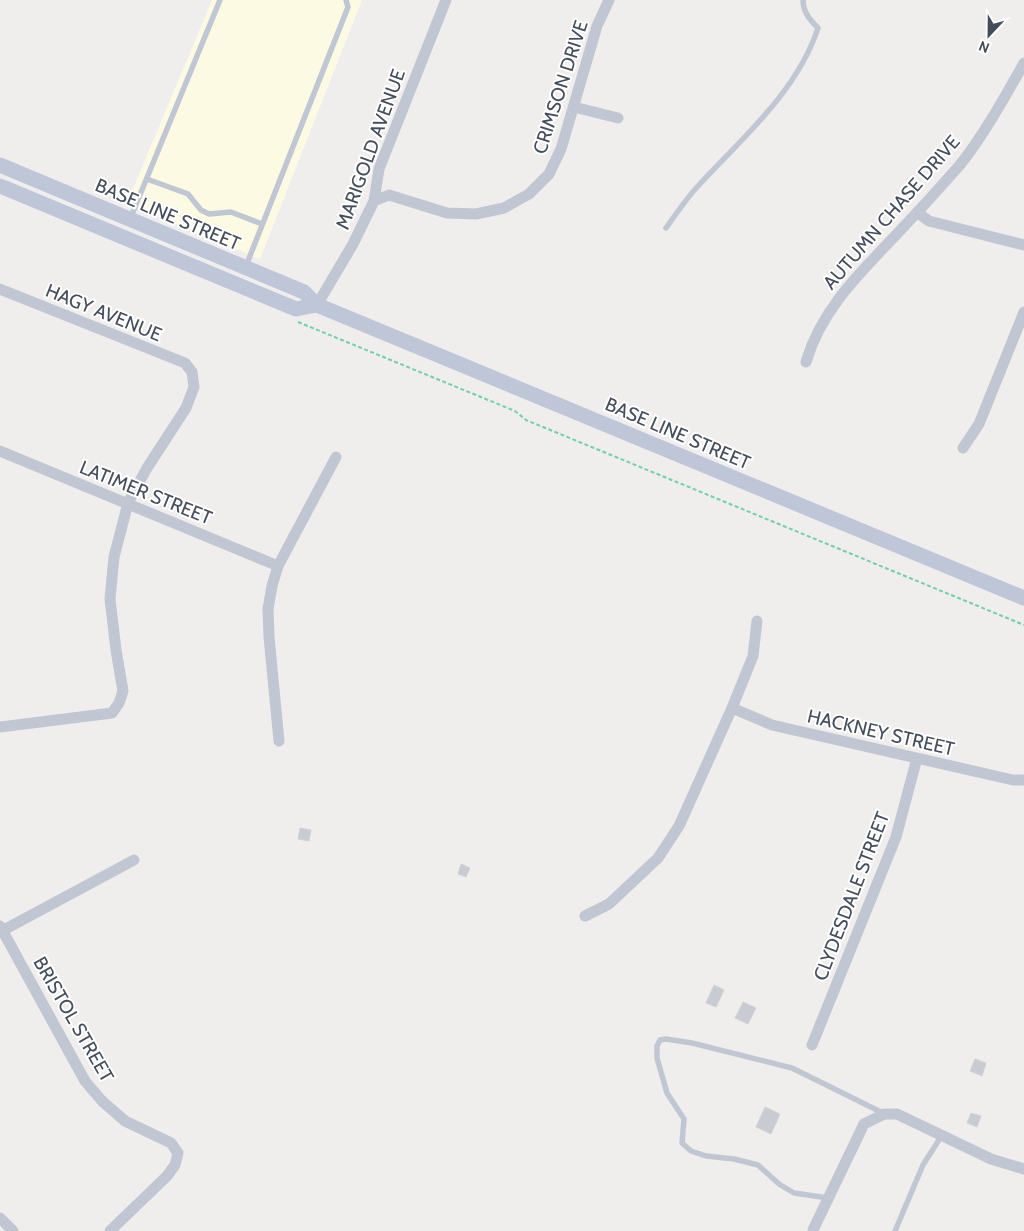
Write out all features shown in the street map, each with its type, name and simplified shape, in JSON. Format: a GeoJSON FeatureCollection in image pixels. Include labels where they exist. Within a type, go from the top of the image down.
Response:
{"type":"FeatureCollection","features":[{"type":"Feature","properties":{"kind":"main road","name":"BASE LINE STREET"},"geometry":{"type":"LineString","coordinates":[[0,165],[304,292],[318,305],[1024,598]]}},
{"type":"Feature","properties":{"kind":"main road","name":"BASE LINE STREET"},"geometry":{"type":"LineString","coordinates":[[0,186],[296,309],[318,305]]}},
{"type":"Feature","properties":{"kind":"main road"},"geometry":{"type":"LineString","coordinates":[[47,206],[72,208],[116,224],[124,225],[130,219]]}},
{"type":"Feature","properties":{"kind":"street","name":"MARIGOLD AVENUE"},"geometry":{"type":"LineString","coordinates":[[318,305],[353,244],[374,201],[379,169],[446,0]]}},
{"type":"Feature","properties":{"kind":"street","name":"CRIMSON DRIVE"},"geometry":{"type":"LineString","coordinates":[[374,201],[389,194],[446,213],[476,214],[504,208],[529,194],[549,174],[561,149],[597,26],[609,0]]}},
{"type":"Feature","properties":{"kind":"street","name":"AUTUMN CHASE DRIVE"},"geometry":{"type":"LineString","coordinates":[[806,362],[812,342],[824,318],[856,277],[918,213],[961,164],[1020,80],[1024,63]]}},
{"type":"Feature","properties":{"kind":"street"},"geometry":{"type":"LineString","coordinates":[[574,107],[618,118]]}},
{"type":"Feature","properties":{"kind":"street"},"geometry":{"type":"LineString","coordinates":[[918,213],[930,221],[1024,245]]}},
{"type":"Feature","properties":{"kind":"street","name":"HAGY AVENUE"},"geometry":{"type":"LineString","coordinates":[[0,289],[185,363],[192,372],[194,387],[186,408],[146,468],[128,503]]}},
{"type":"Feature","properties":{"kind":"street"},"geometry":{"type":"LineString","coordinates":[[963,448],[979,424],[1024,312]]}},
{"type":"Feature","properties":{"kind":"street","name":"LATIMER STREET"},"geometry":{"type":"LineString","coordinates":[[0,451],[278,566]]}},
{"type":"Feature","properties":{"kind":"street"},"geometry":{"type":"LineString","coordinates":[[280,741],[269,637],[268,609],[278,566],[336,457]]}},
{"type":"Feature","properties":{"kind":"street"},"geometry":{"type":"LineString","coordinates":[[0,727],[112,713],[119,703],[123,691],[110,599],[114,557],[128,503]]}},
{"type":"Feature","properties":{"kind":"street"},"geometry":{"type":"LineString","coordinates":[[585,916],[609,904],[658,858],[679,826],[753,656],[757,621]]}},
{"type":"Feature","properties":{"kind":"street","name":"HACKNEY STREET"},"geometry":{"type":"LineString","coordinates":[[732,708],[772,725],[1012,780],[1024,780]]}},
{"type":"Feature","properties":{"kind":"street","name":"CLYDESDALE STREET"},"geometry":{"type":"LineString","coordinates":[[812,1045],[896,837],[917,758]]}},
{"type":"Feature","properties":{"kind":"street"},"geometry":{"type":"LineString","coordinates":[[1,930],[134,860]]}},
{"type":"Feature","properties":{"kind":"street","name":"BRISTOL STREET"},"geometry":{"type":"LineString","coordinates":[[1,930],[85,1081],[102,1101],[125,1121],[170,1142],[178,1152],[175,1165],[167,1176],[110,1231]]}},
{"type":"Feature","properties":{"kind":"street"},"geometry":{"type":"LineString","coordinates":[[813,1230],[864,1124],[884,1114],[897,1114],[991,1159],[1024,1169]]}},
{"type":"Feature","properties":{"kind":"street"},"geometry":{"type":"LineString","coordinates":[[0,1218],[13,1231]]}},
{"type":"Feature","properties":{"kind":"lane"},"geometry":{"type":"LineString","coordinates":[[130,219],[220,0]]}},
{"type":"Feature","properties":{"kind":"lane"},"geometry":{"type":"LineString","coordinates":[[245,268],[348,7],[346,0]]}},
{"type":"Feature","properties":{"kind":"lane"},"geometry":{"type":"LineString","coordinates":[[666,228],[696,188],[774,106],[811,49],[818,28],[808,18],[803,0]]}},
{"type":"Feature","properties":{"kind":"lane"},"geometry":{"type":"LineString","coordinates":[[147,179],[188,194],[201,210],[209,214],[231,212],[262,224]]}},
{"type":"Feature","properties":{"kind":"lane"},"geometry":{"type":"LineString","coordinates":[[828,1198],[794,1193],[779,1184],[758,1165],[734,1159],[706,1156],[691,1151],[682,1143],[684,1119],[667,1093],[658,1058],[657,1046],[660,1040],[666,1039],[692,1043],[792,1068],[884,1114]]}},
{"type":"Feature","properties":{"kind":"lane"},"geometry":{"type":"LineString","coordinates":[[895,1231],[923,1165],[942,1135]]}},
{"type":"Feature","properties":{"kind":"path"},"geometry":{"type":"LineString","coordinates":[[294,320],[516,411],[526,420],[1024,626]]}},
{"type":"Feature","properties":{"kind":"shaded area"},"geometry":{"type":"Polygon","coordinates":[[[212,0],[362,0],[260,259],[127,203],[212,0]]]}},
{"type":"Feature","properties":{"kind":"building"},"geometry":{"type":"Polygon","coordinates":[[[300,828],[311,830],[309,841],[298,839],[300,828]]]}},
{"type":"Feature","properties":{"kind":"building"},"geometry":{"type":"Polygon","coordinates":[[[461,864],[470,868],[466,877],[458,874],[461,864]]]}},
{"type":"Feature","properties":{"kind":"building"},"geometry":{"type":"Polygon","coordinates":[[[714,985],[724,990],[716,1007],[706,1003],[714,985]]]}},
{"type":"Feature","properties":{"kind":"building"},"geometry":{"type":"Polygon","coordinates":[[[743,1002],[756,1008],[748,1024],[735,1018],[743,1002]]]}},
{"type":"Feature","properties":{"kind":"building"},"geometry":{"type":"Polygon","coordinates":[[[975,1059],[986,1063],[982,1076],[970,1071],[975,1059]]]}},
{"type":"Feature","properties":{"kind":"building"},"geometry":{"type":"Polygon","coordinates":[[[765,1107],[780,1114],[771,1134],[756,1127],[765,1107]]]}},
{"type":"Feature","properties":{"kind":"building"},"geometry":{"type":"Polygon","coordinates":[[[971,1113],[981,1116],[977,1127],[967,1123],[971,1113]]]}}]}
